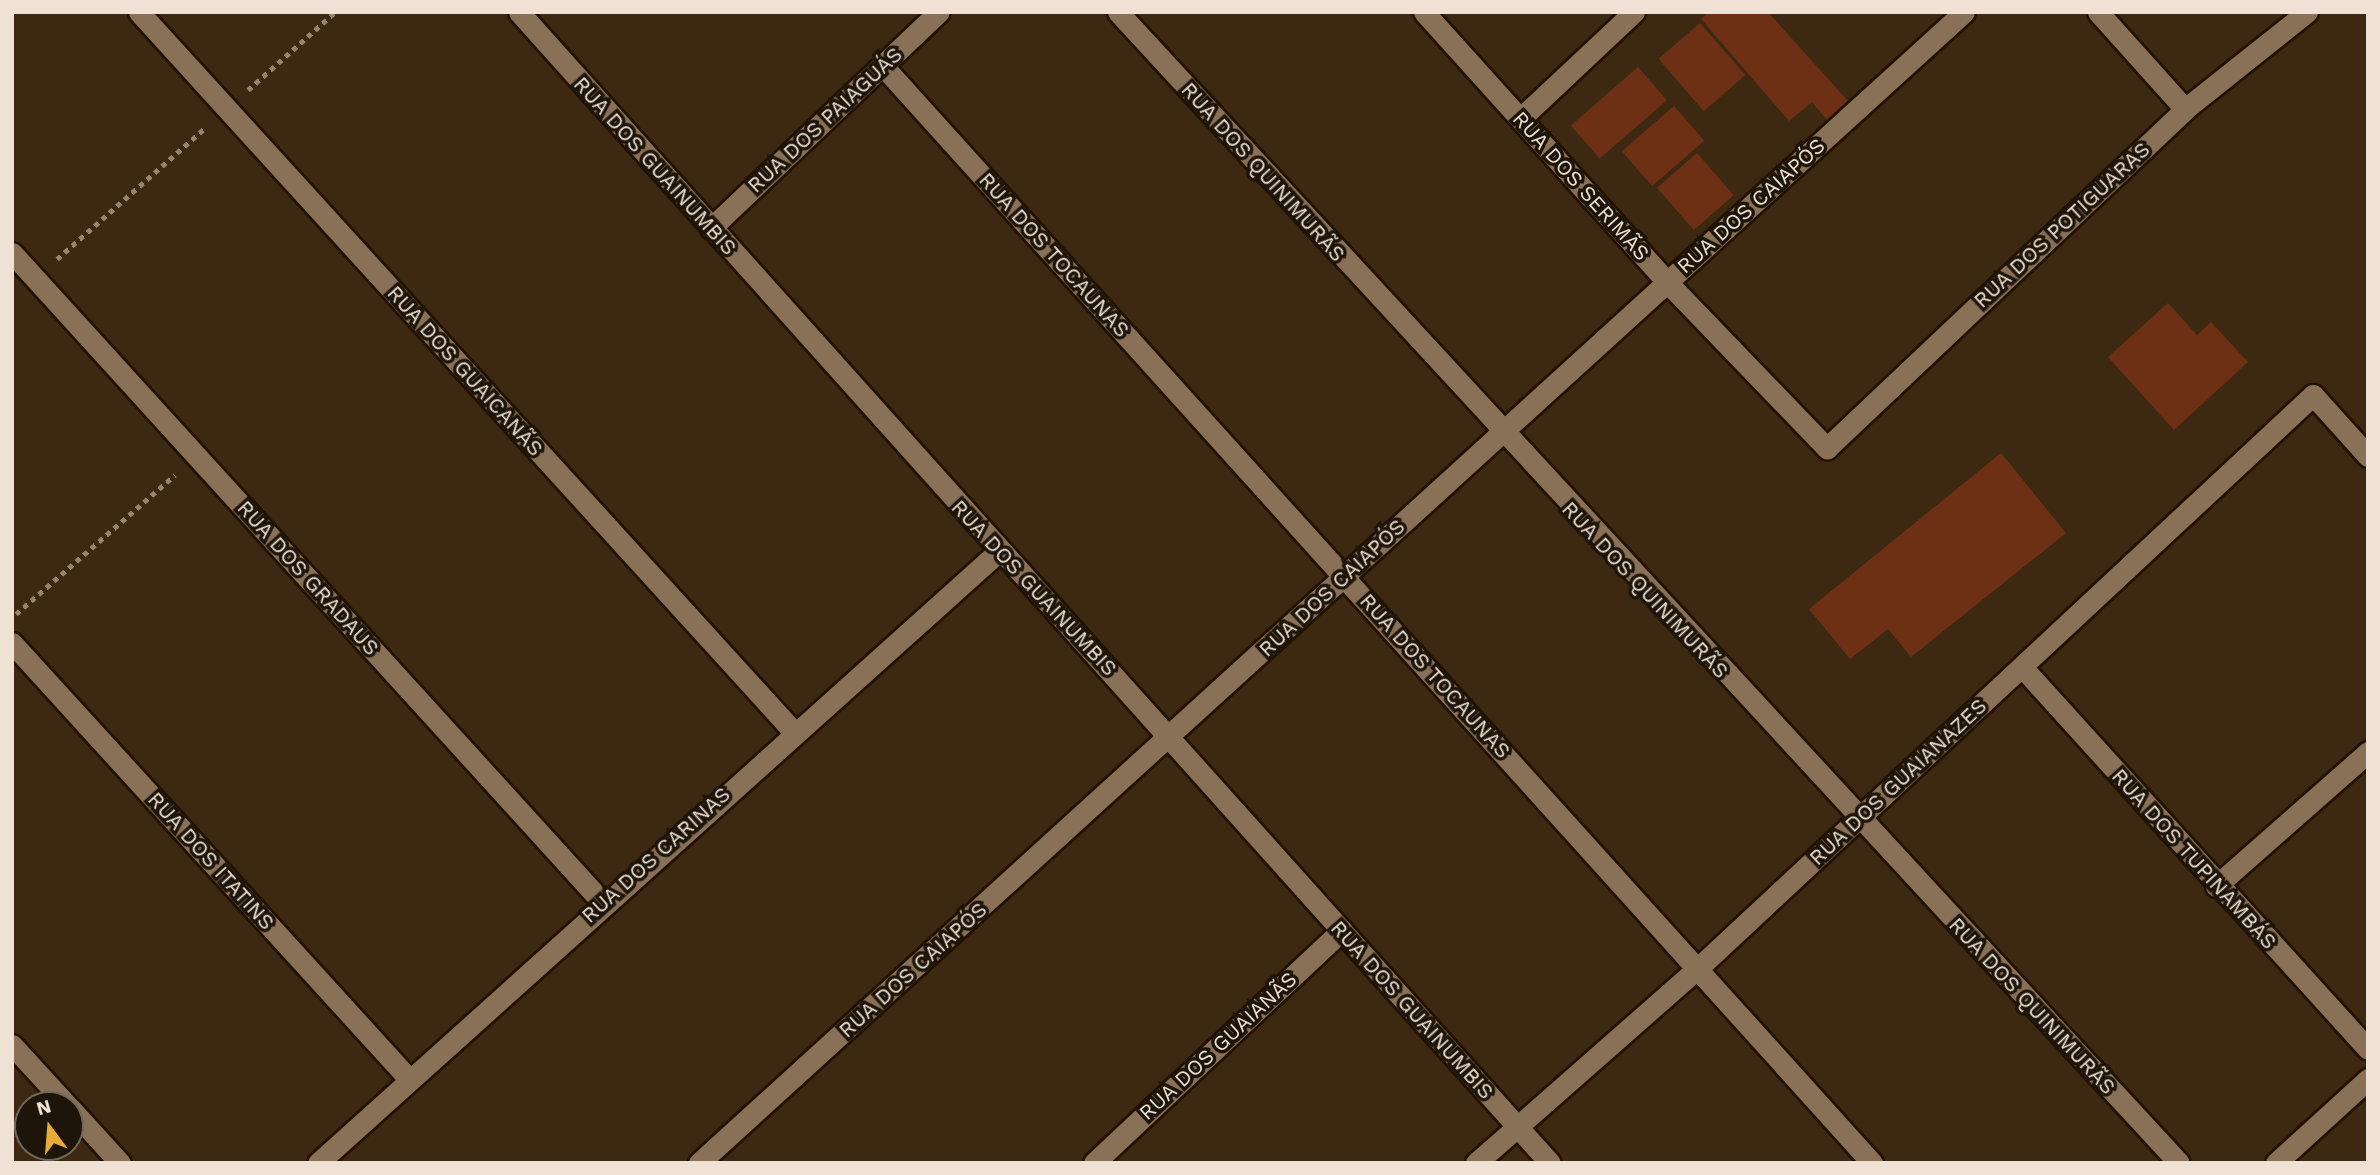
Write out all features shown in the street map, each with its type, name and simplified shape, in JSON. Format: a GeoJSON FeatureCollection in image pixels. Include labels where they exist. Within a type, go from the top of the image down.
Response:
{"type":"FeatureCollection","features":[{"type":"Feature","properties":{"kind":"street","name":"RUA DOS GUAICANÃS"},"geometry":{"type":"LineString","coordinates":[[139,12],[792,730]]}},
{"type":"Feature","properties":{"kind":"street","name":"RUA DOS GUAINUMBIS"},"geometry":{"type":"LineString","coordinates":[[519,12],[998,552],[1173,736],[1550,1163]]}},
{"type":"Feature","properties":{"kind":"street","name":"RUA DOS PAIAGUÁS"},"geometry":{"type":"LineString","coordinates":[[711,228],[940,12]]}},
{"type":"Feature","properties":{"kind":"street","name":"RUA DOS QUINIMURÃS"},"geometry":{"type":"LineString","coordinates":[[1118,12],[1501,434],[1857,820],[2179,1163]]}},
{"type":"Feature","properties":{"kind":"street","name":"RUA DOS SERIMÃS"},"geometry":{"type":"LineString","coordinates":[[1424,12],[1667,282],[1827,448]]}},
{"type":"Feature","properties":{"kind":"street"},"geometry":{"type":"LineString","coordinates":[[1521,118],[1633,12]]}},
{"type":"Feature","properties":{"kind":"street","name":"RUA DOS CAIAPÓS"},"geometry":{"type":"LineString","coordinates":[[699,1163],[1173,736],[1964,12]]}},
{"type":"Feature","properties":{"kind":"street"},"geometry":{"type":"LineString","coordinates":[[2098,12],[2185,109]]}},
{"type":"Feature","properties":{"kind":"street","name":"RUA DOS POTIGUARAS"},"geometry":{"type":"LineString","coordinates":[[1827,448],[2185,109],[2307,12]]}},
{"type":"Feature","properties":{"kind":"street","name":"RUA DOS TOCAUNAS"},"geometry":{"type":"LineString","coordinates":[[883,66],[1872,1163]]}},
{"type":"Feature","properties":{"kind":"street","name":"RUA DOS GRADAUS"},"geometry":{"type":"LineString","coordinates":[[12,253],[603,903]]}},
{"type":"Feature","properties":{"kind":"street","name":"RUA DOS GUAIANAZES"},"geometry":{"type":"LineString","coordinates":[[1476,1163],[1698,969],[2313,396],[2368,456]]}},
{"type":"Feature","properties":{"kind":"street","name":"RUA DOS CARINAS"},"geometry":{"type":"LineString","coordinates":[[318,1163],[792,730],[998,552]]}},
{"type":"Feature","properties":{"kind":"street","name":"RUA DOS ITATINS"},"geometry":{"type":"LineString","coordinates":[[12,643],[409,1079]]}},
{"type":"Feature","properties":{"kind":"street","name":"RUA DOS TUPINAMBÁS"},"geometry":{"type":"LineString","coordinates":[[2022,667],[2216,886],[2368,1049]]}},
{"type":"Feature","properties":{"kind":"street"},"geometry":{"type":"LineString","coordinates":[[2216,886],[2368,752]]}},
{"type":"Feature","properties":{"kind":"street","name":"RUA DOS GUAIANÃS"},"geometry":{"type":"LineString","coordinates":[[1094,1163],[1342,930]]}},
{"type":"Feature","properties":{"kind":"street"},"geometry":{"type":"LineString","coordinates":[[12,1045],[55,1091]]}},
{"type":"Feature","properties":{"kind":"street"},"geometry":{"type":"LineString","coordinates":[[2276,1163],[2368,1079]]}},
{"type":"Feature","properties":{"kind":"street"},"geometry":{"type":"LineString","coordinates":[[84,1123],[120,1163]]}},
{"type":"Feature","properties":{"kind":"path"},"geometry":{"type":"LineString","coordinates":[[36,278],[335,12]]}},
{"type":"Feature","properties":{"kind":"path"},"geometry":{"type":"LineString","coordinates":[[12,618],[197,456]]}},
{"type":"Feature","properties":{"kind":"building"},"geometry":{"type":"Polygon","coordinates":[[[1709,12],[1768,12],[1848,101],[1827,120],[1812,102],[1789,121],[1701,19],[1709,12]]]}},
{"type":"Feature","properties":{"kind":"building"},"geometry":{"type":"Polygon","coordinates":[[[1700,23],[1745,75],[1704,111],[1658,59],[1700,23]]]}},
{"type":"Feature","properties":{"kind":"building"},"geometry":{"type":"Polygon","coordinates":[[[1638,67],[1667,100],[1600,159],[1571,125],[1638,67]]]}},
{"type":"Feature","properties":{"kind":"building"},"geometry":{"type":"Polygon","coordinates":[[[1674,106],[1704,141],[1652,186],[1622,151],[1674,106]]]}},
{"type":"Feature","properties":{"kind":"building"},"geometry":{"type":"Polygon","coordinates":[[[1697,153],[1734,195],[1694,230],[1657,188],[1697,153]]]}},
{"type":"Feature","properties":{"kind":"building"},"geometry":{"type":"Polygon","coordinates":[[[2168,303],[2197,335],[2211,322],[2248,362],[2174,430],[2108,357],[2168,303]]]}},
{"type":"Feature","properties":{"kind":"building"},"geometry":{"type":"Polygon","coordinates":[[[2001,453],[2066,533],[1911,657],[1888,629],[1850,659],[1809,609],[2001,453]]]}}]}
